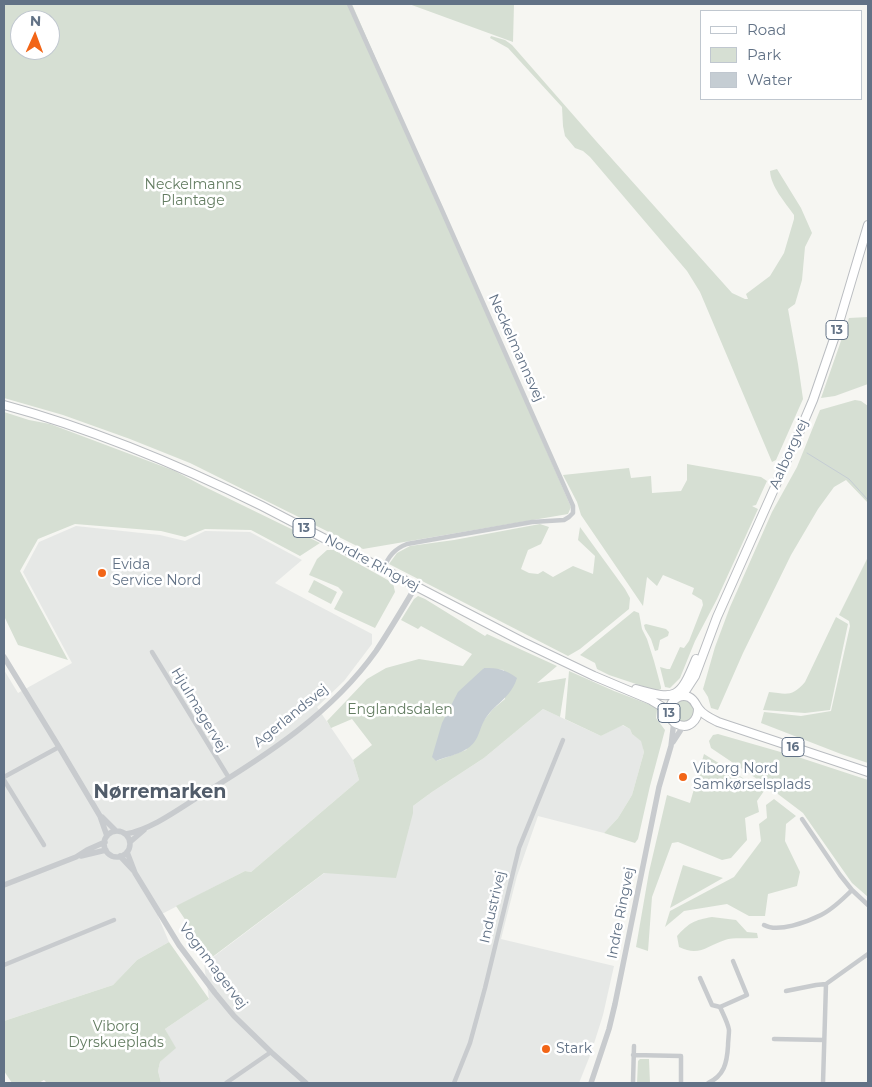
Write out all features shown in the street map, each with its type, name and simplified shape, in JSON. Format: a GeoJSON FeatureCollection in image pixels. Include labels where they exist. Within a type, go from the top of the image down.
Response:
{"type":"FeatureCollection","features":[{"type":"Feature","properties":{"kind":"main road","name":"Aalborgvej"},"geometry":{"type":"LineString","coordinates":[[694,700],[695,676],[717,617],[813,400],[835,336],[868,225]]}},
{"type":"Feature","properties":{"kind":"main road","name":"Nordre Ringvej"},"geometry":{"type":"LineString","coordinates":[[4,405],[92,432],[179,466],[262,506],[522,642],[651,700],[669,711]]}},
{"type":"Feature","properties":{"kind":"main road","name":"13"},"geometry":{"type":"LineString","coordinates":[[594,676],[658,696],[671,695],[678,692],[684,687],[699,651],[717,617]]}},
{"type":"Feature","properties":{"kind":"main road","name":"Aalborgvej"},"geometry":{"type":"LineString","coordinates":[[682,696],[695,676]]}},
{"type":"Feature","properties":{"kind":"main road","name":"13"},"geometry":{"type":"LineString","coordinates":[[682,696],[687,696],[694,700],[698,708],[698,715],[694,721],[690,724],[677,724],[671,718],[669,711],[672,701],[682,696]]}},
{"type":"Feature","properties":{"kind":"main road","name":"Nordre Ringvej"},"geometry":{"type":"LineString","coordinates":[[651,700],[672,701]]}},
{"type":"Feature","properties":{"kind":"main road","name":"16"},"geometry":{"type":"LineString","coordinates":[[698,708],[706,716],[718,722],[868,772]]}},
{"type":"Feature","properties":{"kind":"main road","name":"16"},"geometry":{"type":"LineString","coordinates":[[694,721],[718,722]]}},
{"type":"Feature","properties":{"kind":"street","name":"Neckelmannsvej"},"geometry":{"type":"LineString","coordinates":[[349,4],[442,208],[573,506],[573,513],[564,520],[532,522],[407,544],[393,551],[383,569]]}},
{"type":"Feature","properties":{"kind":"street","name":"Agerlandsvej"},"geometry":{"type":"LineString","coordinates":[[130,842],[146,828],[273,749],[320,712],[350,683],[375,652],[416,586]]}},
{"type":"Feature","properties":{"kind":"street","name":"Hjulmagervej"},"geometry":{"type":"LineString","coordinates":[[152,652],[228,778]]}},
{"type":"Feature","properties":{"kind":"street"},"geometry":{"type":"LineString","coordinates":[[4,657],[100,816],[106,839],[106,850],[112,856],[120,856],[127,852],[130,842],[126,834],[116,831],[100,816]]}},
{"type":"Feature","properties":{"kind":"street","name":"Indre Ringvej"},"geometry":{"type":"LineString","coordinates":[[591,1083],[609,1029],[615,1004],[660,787],[671,746],[674,721]]}},
{"type":"Feature","properties":{"kind":"street","name":"Indre Ringvej"},"geometry":{"type":"LineString","coordinates":[[671,746],[684,725]]}},
{"type":"Feature","properties":{"kind":"street","name":"Industrivej"},"geometry":{"type":"LineString","coordinates":[[454,1083],[470,1043],[519,848],[563,740]]}},
{"type":"Feature","properties":{"kind":"street"},"geometry":{"type":"LineString","coordinates":[[44,845],[4,778],[59,747]]}},
{"type":"Feature","properties":{"kind":"street"},"geometry":{"type":"LineString","coordinates":[[802,819],[840,875],[868,905]]}},
{"type":"Feature","properties":{"kind":"street","name":"Agerlandsvej"},"geometry":{"type":"LineString","coordinates":[[126,834],[146,828]]}},
{"type":"Feature","properties":{"kind":"street"},"geometry":{"type":"LineString","coordinates":[[4,885],[76,857],[116,831]]}},
{"type":"Feature","properties":{"kind":"street"},"geometry":{"type":"LineString","coordinates":[[76,857],[106,850]]}},
{"type":"Feature","properties":{"kind":"street","name":"Vognmagervej"},"geometry":{"type":"LineString","coordinates":[[127,852],[135,873]]}},
{"type":"Feature","properties":{"kind":"street","name":"Vognmagervej"},"geometry":{"type":"LineString","coordinates":[[120,856],[135,873],[180,944],[215,993],[234,1016],[270,1052],[306,1083]]}},
{"type":"Feature","properties":{"kind":"street"},"geometry":{"type":"LineString","coordinates":[[764,925],[769,928],[787,927],[804,922],[822,914],[839,903],[852,890]]}},
{"type":"Feature","properties":{"kind":"street"},"geometry":{"type":"LineString","coordinates":[[4,965],[114,920]]}},
{"type":"Feature","properties":{"kind":"street"},"geometry":{"type":"LineString","coordinates":[[786,991],[826,984],[868,954]]}},
{"type":"Feature","properties":{"kind":"street"},"geometry":{"type":"LineString","coordinates":[[700,978],[712,1005],[720,1007],[747,995],[733,961]]}},
{"type":"Feature","properties":{"kind":"street"},"geometry":{"type":"LineString","coordinates":[[823,1083],[826,984]]}},
{"type":"Feature","properties":{"kind":"street"},"geometry":{"type":"LineString","coordinates":[[708,1083],[721,1074],[727,1060],[729,1029],[720,1007]]}},
{"type":"Feature","properties":{"kind":"street"},"geometry":{"type":"LineString","coordinates":[[774,1039],[824,1040]]}},
{"type":"Feature","properties":{"kind":"street"},"geometry":{"type":"LineString","coordinates":[[633,1083],[634,1046]]}},
{"type":"Feature","properties":{"kind":"street"},"geometry":{"type":"LineString","coordinates":[[226,1083],[270,1052]]}},
{"type":"Feature","properties":{"kind":"street"},"geometry":{"type":"LineString","coordinates":[[633,1055],[681,1056],[681,1083]]}},
{"type":"Feature","properties":{"kind":"shaded area"},"geometry":{"type":"Polygon","coordinates":[[[76,526],[160,535],[185,541],[205,531],[250,532],[302,560],[275,583],[372,634],[372,644],[344,681],[317,707],[353,760],[359,780],[251,872],[245,871],[158,916],[169,942],[137,960],[113,985],[4,1021],[4,670],[18,693],[72,663],[23,572],[39,542],[76,526]]]}},
{"type":"Feature","properties":{"kind":"shaded area"},"geometry":{"type":"Polygon","coordinates":[[[543,709],[601,736],[622,725],[630,729],[632,734],[642,741],[644,752],[632,795],[618,818],[604,833],[538,816],[517,876],[501,939],[614,966],[603,1015],[579,1083],[161,1083],[158,1071],[160,1062],[175,1048],[165,1029],[209,999],[204,964],[432,792],[484,758],[543,709]]]}},
{"type":"Feature","properties":{"kind":"green space","name":"Neckelmanns Plantage"},"geometry":{"type":"Polygon","coordinates":[[[4,4],[352,4],[571,507],[568,514],[363,549],[190,463],[63,415],[4,398],[4,4]]]}},
{"type":"Feature","properties":{"kind":"green space"},"geometry":{"type":"Polygon","coordinates":[[[409,4],[514,4],[513,42],[409,4]]]}},
{"type":"Feature","properties":{"kind":"green space"},"geometry":{"type":"Polygon","coordinates":[[[491,36],[505,40],[512,45],[732,293],[745,299],[748,299],[746,294],[770,276],[784,253],[794,219],[794,215],[773,183],[770,171],[777,169],[801,208],[812,233],[805,247],[802,280],[795,304],[788,309],[803,399],[776,460],[772,462],[700,292],[687,271],[590,157],[583,151],[575,148],[565,136],[562,107],[508,48],[490,38],[491,36]]]}},
{"type":"Feature","properties":{"kind":"green space"},"geometry":{"type":"Polygon","coordinates":[[[868,317],[868,384],[835,396],[821,398],[849,318],[868,317]]]}},
{"type":"Feature","properties":{"kind":"green space"},"geometry":{"type":"Polygon","coordinates":[[[855,400],[861,401],[868,406],[868,503],[846,480],[834,487],[818,509],[791,555],[743,653],[718,710],[711,708],[708,697],[703,689],[715,647],[730,607],[772,512],[797,467],[820,410],[855,400]]]}},
{"type":"Feature","properties":{"kind":"green space"},"geometry":{"type":"Polygon","coordinates":[[[4,412],[50,424],[175,471],[320,543],[300,556],[251,530],[205,529],[185,537],[161,531],[75,524],[38,539],[20,571],[68,660],[18,645],[4,616],[4,412]]]}},
{"type":"Feature","properties":{"kind":"green space"},"geometry":{"type":"Polygon","coordinates":[[[687,464],[761,477],[767,481],[756,505],[752,506],[758,509],[717,599],[695,641],[680,678],[670,688],[665,687],[660,667],[670,669],[680,647],[684,648],[689,641],[703,605],[702,600],[692,594],[694,588],[663,575],[657,586],[647,577],[643,606],[581,515],[577,502],[563,475],[629,468],[631,478],[651,476],[652,493],[681,491],[687,480],[687,464]]]}},
{"type":"Feature","properties":{"kind":"green space"},"geometry":{"type":"Polygon","coordinates":[[[540,524],[549,527],[541,544],[528,550],[521,569],[529,573],[538,574],[543,571],[553,577],[573,566],[593,574],[595,556],[578,540],[580,527],[630,598],[629,609],[580,649],[568,656],[389,564],[397,553],[410,546],[540,524]]]}},
{"type":"Feature","properties":{"kind":"green space"},"geometry":{"type":"Polygon","coordinates":[[[327,550],[334,550],[393,583],[395,592],[375,628],[334,609],[343,592],[338,587],[309,575],[317,559],[327,550]]]}},
{"type":"Feature","properties":{"kind":"green space"},"geometry":{"type":"Polygon","coordinates":[[[868,557],[868,763],[761,723],[764,712],[801,716],[831,711],[850,626],[849,621],[839,615],[868,557]]]}},
{"type":"Feature","properties":{"kind":"green space"},"geometry":{"type":"Polygon","coordinates":[[[314,580],[337,592],[331,604],[308,592],[314,580]]]}},
{"type":"Feature","properties":{"kind":"green space","name":"Englandsdalen"},"geometry":{"type":"Polygon","coordinates":[[[418,596],[425,599],[485,636],[487,634],[557,666],[537,683],[566,678],[560,717],[543,709],[484,758],[413,806],[413,813],[396,878],[324,873],[211,958],[176,906],[245,871],[251,872],[359,780],[353,760],[372,745],[352,719],[331,728],[327,721],[367,679],[386,668],[419,659],[463,666],[472,654],[421,626],[418,629],[401,620],[414,599],[418,596]],[[484,668],[436,761],[466,750],[484,720],[505,699],[504,670],[484,668]]]}},
{"type":"Feature","properties":{"kind":"green space"},"geometry":{"type":"Polygon","coordinates":[[[634,611],[639,613],[642,629],[654,661],[661,687],[658,690],[609,675],[597,669],[595,663],[580,655],[634,611]]]}},
{"type":"Feature","properties":{"kind":"green space"},"geometry":{"type":"Polygon","coordinates":[[[836,617],[848,624],[830,710],[805,713],[763,710],[769,692],[793,692],[805,682],[836,617]]]}},
{"type":"Feature","properties":{"kind":"green space"},"geometry":{"type":"Polygon","coordinates":[[[644,625],[666,629],[669,632],[668,636],[660,640],[658,650],[655,651],[645,629],[644,625]]]}},
{"type":"Feature","properties":{"kind":"green space"},"geometry":{"type":"Polygon","coordinates":[[[569,671],[656,707],[656,718],[665,730],[638,839],[635,843],[604,833],[618,818],[632,795],[644,752],[641,741],[632,734],[630,729],[623,725],[601,736],[565,719],[569,671]]]}},
{"type":"Feature","properties":{"kind":"green space"},"geometry":{"type":"Polygon","coordinates":[[[684,700],[694,707],[695,711],[688,721],[684,722],[674,715],[673,711],[680,701],[684,700]]]}},
{"type":"Feature","properties":{"kind":"green space"},"geometry":{"type":"Polygon","coordinates":[[[718,734],[868,780],[868,897],[852,883],[803,813],[766,785],[711,748],[709,741],[713,735],[718,734]]]}},
{"type":"Feature","properties":{"kind":"green space"},"geometry":{"type":"Polygon","coordinates":[[[704,754],[764,791],[757,801],[759,812],[745,818],[747,840],[731,858],[722,860],[678,842],[672,843],[652,897],[648,951],[636,947],[649,872],[667,795],[690,803],[704,754]]]}},
{"type":"Feature","properties":{"kind":"green space"},"geometry":{"type":"Polygon","coordinates":[[[774,799],[796,816],[786,824],[785,841],[800,872],[797,886],[768,894],[765,916],[749,916],[727,904],[684,911],[665,927],[670,911],[734,877],[761,841],[759,824],[767,818],[766,805],[774,799]]]}},
{"type":"Feature","properties":{"kind":"green space"},"geometry":{"type":"Polygon","coordinates":[[[683,865],[723,878],[670,908],[683,865]]]}},
{"type":"Feature","properties":{"kind":"green space"},"geometry":{"type":"Polygon","coordinates":[[[712,917],[736,920],[747,932],[757,933],[758,938],[728,939],[698,951],[679,947],[677,936],[685,928],[696,921],[712,917]]]}},
{"type":"Feature","properties":{"kind":"green space","name":"Viborg Dyrskueplads"},"geometry":{"type":"Polygon","coordinates":[[[169,942],[209,999],[165,1029],[176,1048],[160,1062],[158,1071],[161,1083],[47,1083],[44,1080],[39,1083],[12,1083],[4,1071],[4,1021],[113,985],[137,960],[169,942]]]}},
{"type":"Feature","properties":{"kind":"green space"},"geometry":{"type":"Polygon","coordinates":[[[640,1059],[649,1059],[650,1083],[637,1083],[638,1061],[640,1059]]]}},
{"type":"Feature","properties":{"kind":"water"},"geometry":{"type":"Polygon","coordinates":[[[484,668],[505,671],[517,678],[506,697],[492,710],[484,721],[473,744],[462,752],[436,761],[432,757],[442,723],[458,692],[484,668]]]}},
{"type":"Feature","properties":{"kind":"waterway"},"geometry":{"type":"LineString","coordinates":[[807,453],[849,479],[868,500]]}},
{"type":"Feature","properties":{"kind":"place","name":"Evida Service Nord"},"geometry":{"type":"Point","coordinates":[102,573]}},
{"type":"Feature","properties":{"kind":"place","name":"Viborg Nord Samkørselsplads"},"geometry":{"type":"Point","coordinates":[683,777]}},
{"type":"Feature","properties":{"kind":"place","name":"Stark"},"geometry":{"type":"Point","coordinates":[546,1049]}},
{"type":"Feature","properties":{"kind":"district","name":"Nørremarken"},"geometry":{"type":"Point","coordinates":[160,792]}}]}
